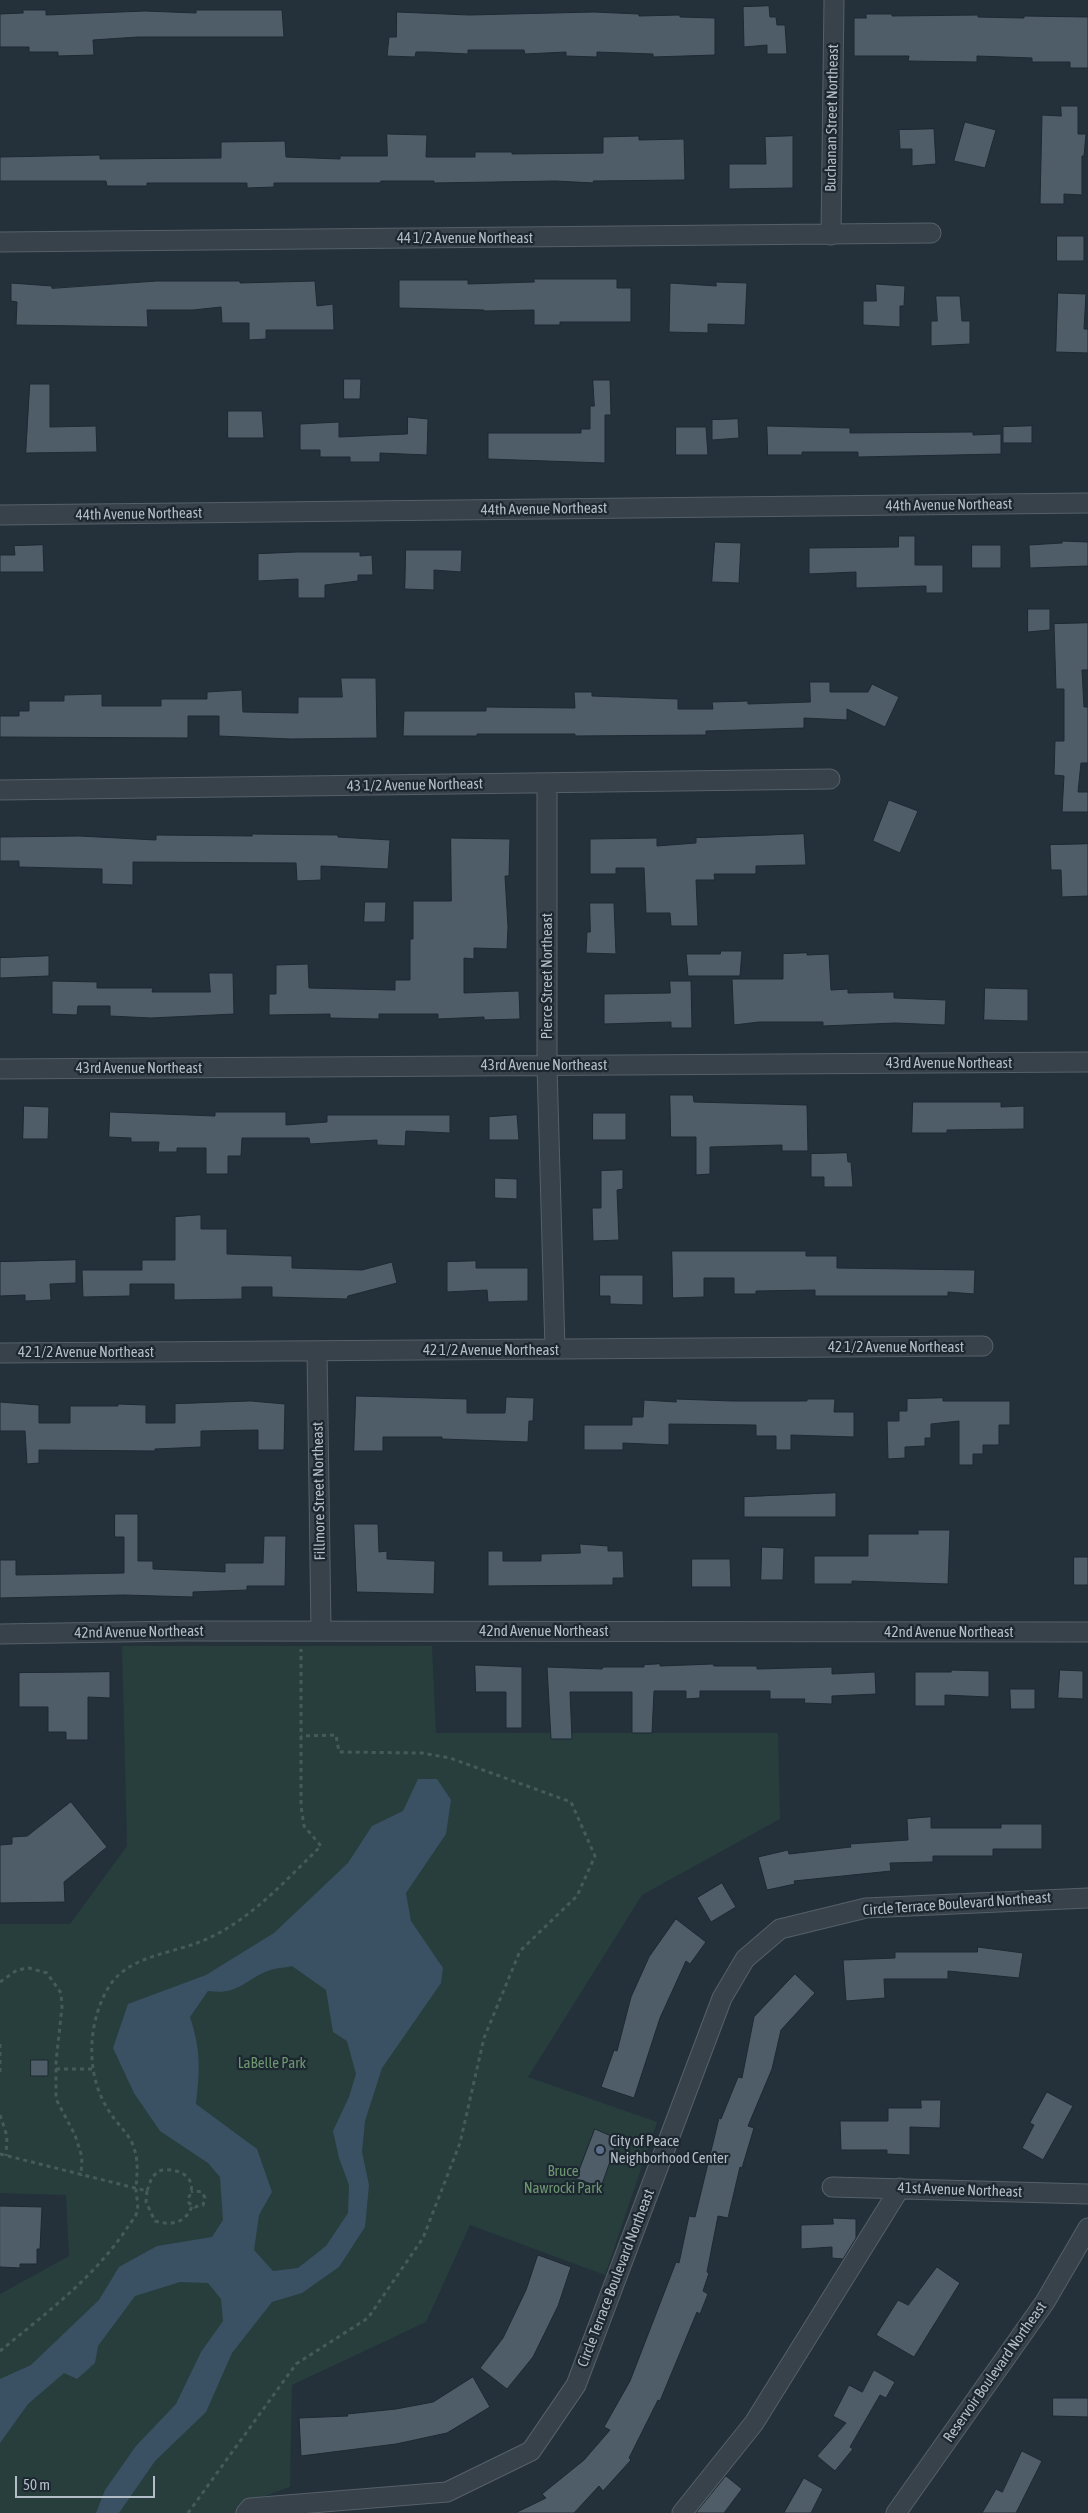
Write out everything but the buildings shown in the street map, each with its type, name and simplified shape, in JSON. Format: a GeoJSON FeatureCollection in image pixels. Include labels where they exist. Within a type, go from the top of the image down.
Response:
{"type":"FeatureCollection","features":[{"type":"Feature","properties":{"kind":"street","name":"Buchanan Street Northeast"},"geometry":{"type":"LineString","coordinates":[[831,235],[834,0]]}},
{"type":"Feature","properties":{"kind":"street","name":"44 1/2 Avenue Northeast"},"geometry":{"type":"LineString","coordinates":[[0,242],[931,233]]}},
{"type":"Feature","properties":{"kind":"street","name":"44th Avenue Northeast"},"geometry":{"type":"LineString","coordinates":[[0,515],[1088,503]]}},
{"type":"Feature","properties":{"kind":"street","name":"43 1/2 Avenue Northeast"},"geometry":{"type":"LineString","coordinates":[[0,790],[830,779]]}},
{"type":"Feature","properties":{"kind":"street","name":"Pierce Street Northeast"},"geometry":{"type":"LineString","coordinates":[[547,784],[547,1066],[555,1349]]}},
{"type":"Feature","properties":{"kind":"street","name":"43rd Avenue Northeast"},"geometry":{"type":"LineString","coordinates":[[0,1069],[1088,1062]]}},
{"type":"Feature","properties":{"kind":"street","name":"42 1/2 Avenue Northeast"},"geometry":{"type":"LineString","coordinates":[[0,1353],[982,1346]]}},
{"type":"Feature","properties":{"kind":"street","name":"Fillmore Street Northeast"},"geometry":{"type":"LineString","coordinates":[[317,1351],[320,1631]]}},
{"type":"Feature","properties":{"kind":"street","name":"42nd Avenue Northeast"},"geometry":{"type":"LineString","coordinates":[[0,1634],[301,1631],[1088,1632]]}},
{"type":"Feature","properties":{"kind":"street","name":"Circle Terrace Boulevard Northeast"},"geometry":{"type":"LineString","coordinates":[[246,2513],[250,2508],[447,2492],[531,2451],[576,2385],[722,1998],[745,1959],[780,1929],[866,1908],[1088,1898]]}},
{"type":"Feature","properties":{"kind":"street","name":"41st Avenue Northeast"},"geometry":{"type":"LineString","coordinates":[[832,2186],[1088,2194]]}},
{"type":"Feature","properties":{"kind":"street"},"geometry":{"type":"LineString","coordinates":[[682,2513],[754,2422],[900,2188]]}},
{"type":"Feature","properties":{"kind":"street","name":"Reservoir Boulevard Northeast"},"geometry":{"type":"LineString","coordinates":[[896,2513],[1045,2302],[1088,2228]]}},
{"type":"Feature","properties":{"kind":"path"},"geometry":{"type":"LineString","coordinates":[[0,2351],[57,2305],[113,2250],[137,2213],[136,2190],[139,2166],[133,2145],[102,2099],[93,2069],[92,2036],[99,2008],[110,1985],[123,1971],[142,1960],[214,1936],[266,1900],[321,1846],[304,1826],[301,1806],[301,1631]]}},
{"type":"Feature","properties":{"kind":"path"},"geometry":{"type":"LineString","coordinates":[[188,2513],[296,2364],[368,2318],[423,2238],[460,2143],[484,2038],[520,1950],[577,1896],[596,1856],[571,1802],[450,1758],[422,1753],[340,1752],[336,1735],[301,1736]]}},
{"type":"Feature","properties":{"kind":"path"},"geometry":{"type":"LineString","coordinates":[[0,1982],[16,1970],[29,1968],[47,1974],[56,1983],[61,1993],[62,2007],[56,2069],[56,2099],[75,2135],[82,2157],[81,2176]]}},
{"type":"Feature","properties":{"kind":"path"},"geometry":{"type":"LineString","coordinates":[[0,2044],[0,2074]]}},
{"type":"Feature","properties":{"kind":"path"},"geometry":{"type":"LineString","coordinates":[[56,2069],[93,2069]]}},
{"type":"Feature","properties":{"kind":"path"},"geometry":{"type":"LineString","coordinates":[[0,2115],[7,2136],[6,2156]]}},
{"type":"Feature","properties":{"kind":"path"},"geometry":{"type":"LineString","coordinates":[[0,2154],[136,2190],[147,2191]]}},
{"type":"Feature","properties":{"kind":"path"},"geometry":{"type":"LineString","coordinates":[[166,2169],[175,2170],[184,2175],[190,2182],[191,2192],[188,2200],[192,2206],[186,2218],[178,2222],[164,2224],[155,2221],[146,2202],[147,2191],[152,2177],[159,2171],[166,2169]]}},
{"type":"Feature","properties":{"kind":"path"},"geometry":{"type":"LineString","coordinates":[[191,2192],[198,2190],[205,2198],[202,2205],[192,2206]]}},
{"type":"Feature","properties":{"kind":"green space","name":"LaBelle Park"},"geometry":{"type":"Polygon","coordinates":[[[122,1646],[432,1646],[436,1733],[778,1733],[780,1819],[642,1895],[528,2077],[657,2122],[605,2275],[470,2225],[426,2322],[292,2385],[290,2487],[245,2503],[237,2513],[0,2513],[0,2294],[69,2256],[66,2195],[0,2193],[0,1924],[70,1924],[127,1846],[122,1646]]]}},
{"type":"Feature","properties":{"kind":"water"},"geometry":{"type":"Polygon","coordinates":[[[418,1779],[437,1779],[451,1800],[446,1834],[406,1893],[411,1921],[443,1968],[441,1983],[382,2068],[365,2121],[362,2152],[369,2185],[365,2227],[339,2267],[302,2293],[272,2302],[232,2353],[206,2412],[155,2461],[119,2513],[96,2513],[105,2490],[136,2446],[176,2404],[201,2352],[223,2321],[221,2299],[208,2283],[180,2282],[135,2296],[98,2346],[95,2363],[77,2379],[64,2373],[28,2404],[0,2443],[0,2379],[31,2365],[99,2300],[119,2267],[157,2246],[212,2237],[223,2220],[220,2177],[208,2163],[160,2131],[134,2093],[113,2048],[128,2004],[206,1975],[274,1933],[348,1863],[372,1826],[403,1811],[418,1779]],[[292,1966],[275,1969],[265,1972],[232,1990],[208,1991],[190,2017],[199,2060],[196,2104],[257,2149],[272,2192],[259,2215],[254,2250],[273,2271],[298,2268],[326,2246],[348,2213],[349,2185],[339,2158],[333,2131],[349,2097],[356,2074],[347,2041],[333,2032],[326,1990],[292,1966]]]}},
{"type":"Feature","properties":{"kind":"place","name":"City of Peace Neighborhood Center"},"geometry":{"type":"Point","coordinates":[600,2150]}},
{"type":"Feature","properties":{"kind":"park label","name":"Bruce Nawrocki Park"},"geometry":{"type":"Point","coordinates":[563,2180]}}]}
